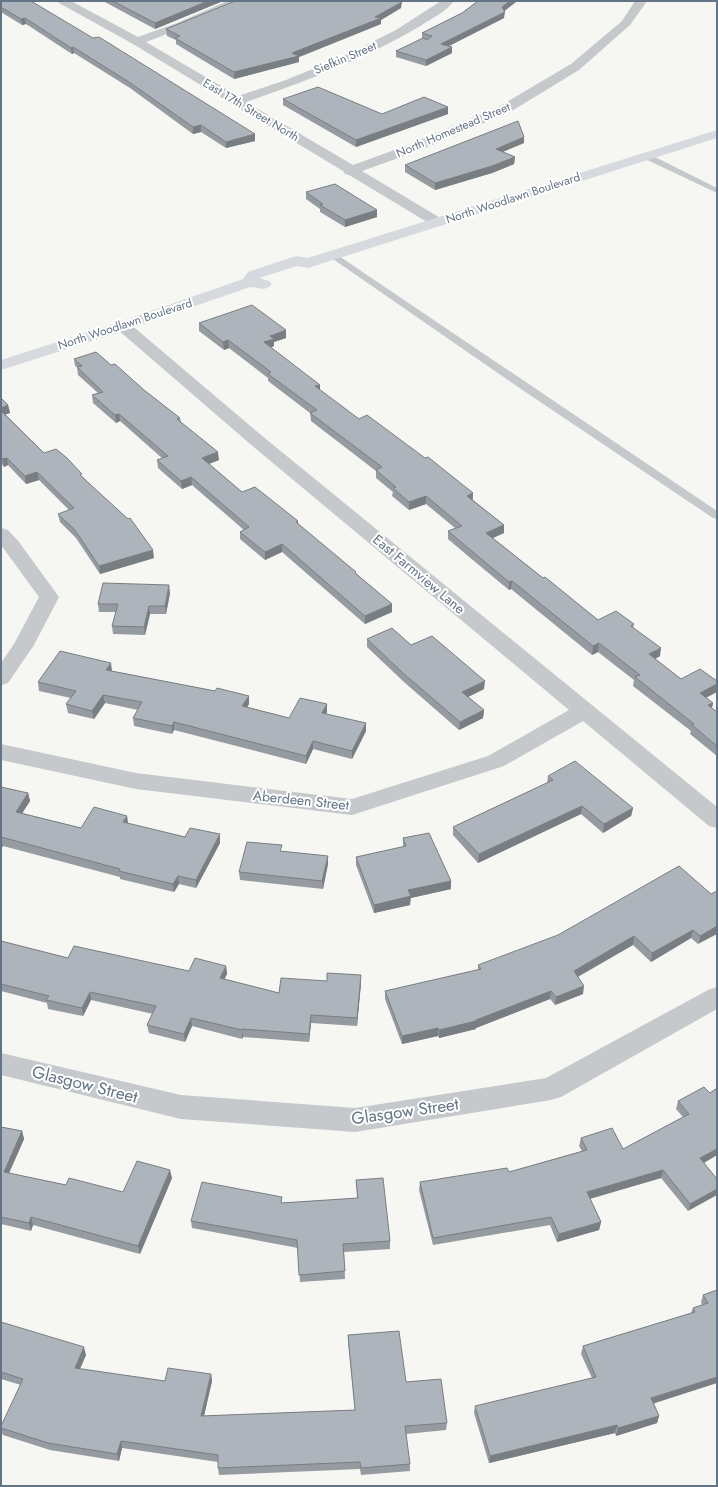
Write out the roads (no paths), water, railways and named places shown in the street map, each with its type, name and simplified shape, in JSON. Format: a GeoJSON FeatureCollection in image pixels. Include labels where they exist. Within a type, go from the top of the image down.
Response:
{"type":"FeatureCollection","features":[{"type":"Feature","properties":{"kind":"main road","name":"North Woodlawn Boulevard"},"geometry":{"type":"LineString","coordinates":[[1,365],[123,326],[249,282],[266,284],[308,270],[309,263],[333,255],[717,134]]}},
{"type":"Feature","properties":{"kind":"street","name":"East 17th Street North"},"geometry":{"type":"LineString","coordinates":[[63,1],[137,41],[350,171],[437,222]]}},
{"type":"Feature","properties":{"kind":"street"},"geometry":{"type":"LineString","coordinates":[[137,41],[181,25],[237,1]]}},
{"type":"Feature","properties":{"kind":"street","name":"Siefkin Street"},"geometry":{"type":"LineString","coordinates":[[236,101],[281,86],[372,48],[433,13],[448,1]]}},
{"type":"Feature","properties":{"kind":"street","name":"North Homestead Street"},"geometry":{"type":"LineString","coordinates":[[350,171],[416,148],[505,109],[575,67],[626,23],[641,1]]}},
{"type":"Feature","properties":{"kind":"street","name":"East Farmview Lane"},"geometry":{"type":"LineString","coordinates":[[123,326],[262,444],[717,820]]}},
{"type":"Feature","properties":{"kind":"street"},"geometry":{"type":"LineString","coordinates":[[1,534],[12,546],[49,596],[24,645],[1,678]]}},
{"type":"Feature","properties":{"kind":"street","name":"Aberdeen Street"},"geometry":{"type":"LineString","coordinates":[[1,752],[136,781],[352,807],[496,761],[584,711]]}},
{"type":"Feature","properties":{"kind":"street","name":"Glasgow Street"},"geometry":{"type":"LineString","coordinates":[[1,1064],[181,1107],[355,1120],[551,1089],[717,996]]}},
{"type":"Feature","properties":{"kind":"lane"},"geometry":{"type":"LineString","coordinates":[[646,156],[717,191]]}},
{"type":"Feature","properties":{"kind":"lane"},"geometry":{"type":"LineString","coordinates":[[333,255],[532,392],[717,516]]}}]}
